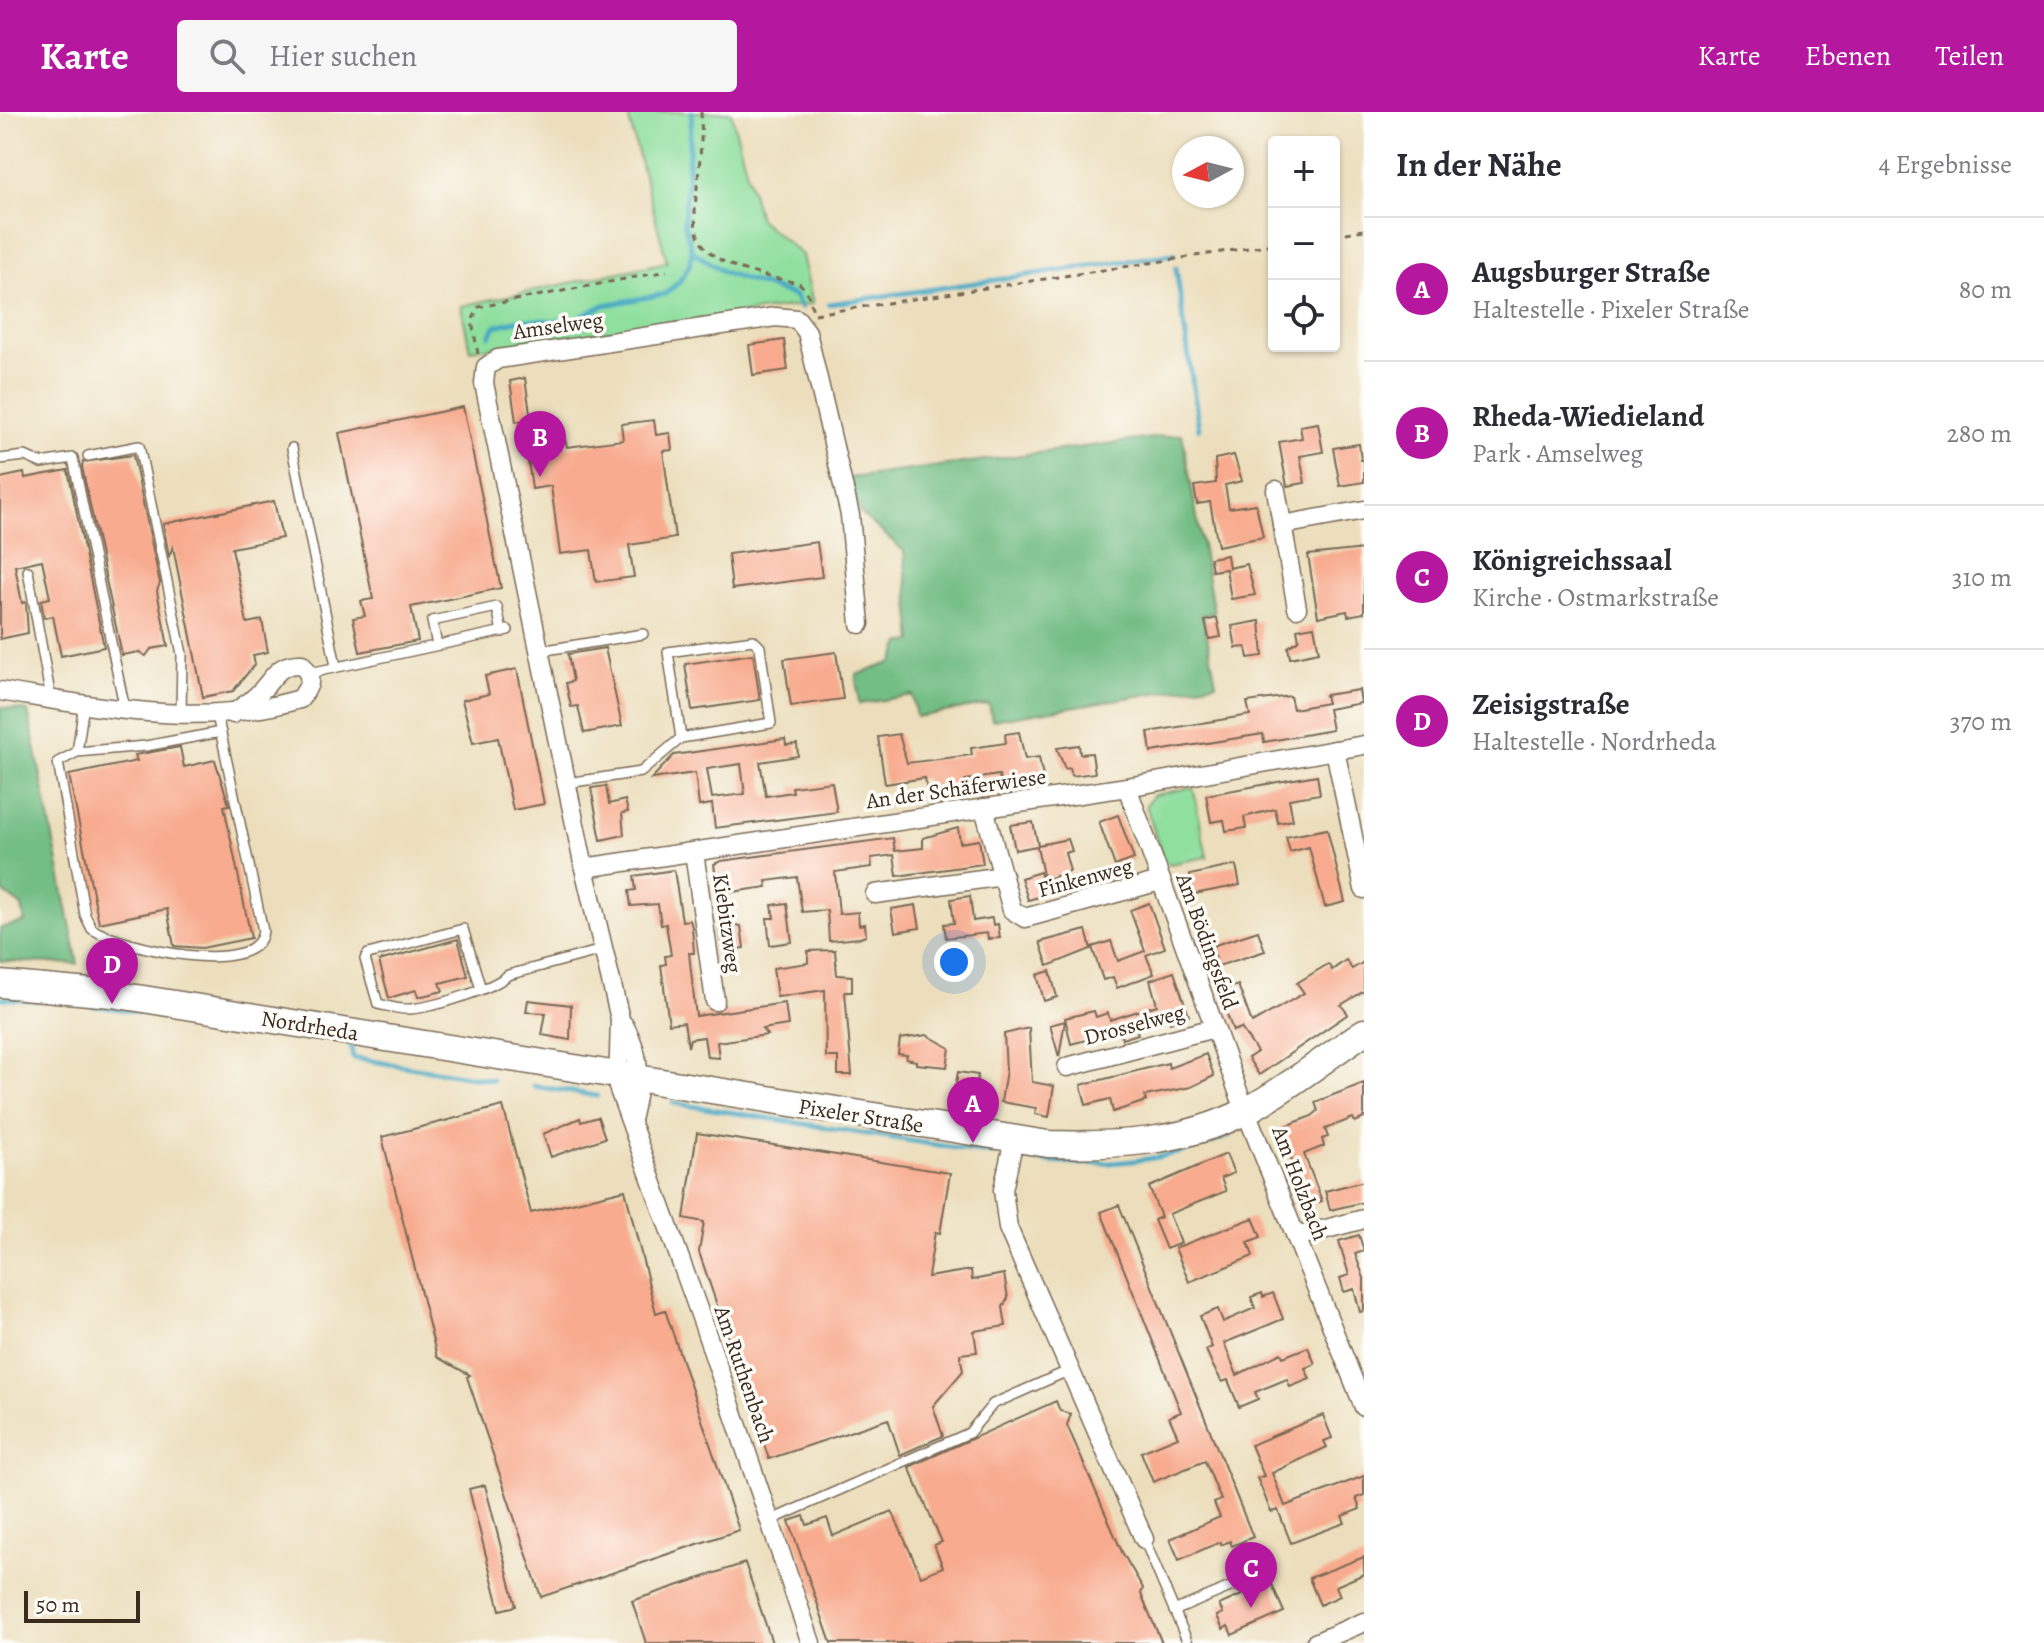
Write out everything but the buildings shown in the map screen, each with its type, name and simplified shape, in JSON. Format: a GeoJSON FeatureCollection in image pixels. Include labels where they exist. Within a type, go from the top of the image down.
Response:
{"type":"FeatureCollection","features":[{"type":"Feature","properties":{"kind":"main road","name":"Nordrheda"},"geometry":{"type":"LineString","coordinates":[[0,984],[112,994],[629,1078]]}},
{"type":"Feature","properties":{"kind":"main road","name":"Pixeler Straße"},"geometry":{"type":"LineString","coordinates":[[629,1078],[1014,1139],[1099,1145],[1148,1142],[1208,1127],[1247,1110],[1364,1032]]}},
{"type":"Feature","properties":{"kind":"street","name":"Amselweg"},"geometry":{"type":"LineString","coordinates":[[486,367],[498,359],[775,317],[806,317]]}},
{"type":"Feature","properties":{"kind":"street"},"geometry":{"type":"LineString","coordinates":[[806,317],[850,515],[860,624]]}},
{"type":"Feature","properties":{"kind":"street"},"geometry":{"type":"LineString","coordinates":[[486,367],[484,383],[584,868],[620,1019],[629,1078]]}},
{"type":"Feature","properties":{"kind":"street"},"geometry":{"type":"LineString","coordinates":[[1276,490],[1297,608]]}},
{"type":"Feature","properties":{"kind":"street"},"geometry":{"type":"LineString","coordinates":[[1282,525],[1364,510]]}},
{"type":"Feature","properties":{"kind":"street"},"geometry":{"type":"LineString","coordinates":[[0,691],[125,710],[224,720],[300,699],[310,686],[310,673],[302,664],[290,663],[276,670],[261,691],[224,720]]}},
{"type":"Feature","properties":{"kind":"street","name":"An der Schäferwiese"},"geometry":{"type":"LineString","coordinates":[[584,868],[1127,787],[1364,745]]}},
{"type":"Feature","properties":{"kind":"street"},"geometry":{"type":"LineString","coordinates":[[1335,750],[1364,889]]}},
{"type":"Feature","properties":{"kind":"street","name":"Am Bödingsfeld"},"geometry":{"type":"LineString","coordinates":[[1127,787],[1247,1110]]}},
{"type":"Feature","properties":{"kind":"street","name":"Finkenweg"},"geometry":{"type":"LineString","coordinates":[[984,808],[1012,910],[1025,918],[1160,881]]}},
{"type":"Feature","properties":{"kind":"street","name":"Kiebitzweg"},"geometry":{"type":"LineString","coordinates":[[694,852],[715,1001]]}},
{"type":"Feature","properties":{"kind":"street","name":"Finkenweg"},"geometry":{"type":"LineString","coordinates":[[875,894],[1003,876]]}},
{"type":"Feature","properties":{"kind":"street","name":"Drosselweg"},"geometry":{"type":"LineString","coordinates":[[1067,1067],[1214,1028]]}},
{"type":"Feature","properties":{"kind":"street","name":"Am Ruthenbach"},"geometry":{"type":"LineString","coordinates":[[629,1078],[625,1110],[811,1643]]}},
{"type":"Feature","properties":{"kind":"street","name":"Am Holzbach"},"geometry":{"type":"LineString","coordinates":[[1247,1110],[1362,1397]]}},
{"type":"Feature","properties":{"kind":"street"},"geometry":{"type":"LineString","coordinates":[[1014,1139],[1003,1190],[1008,1228],[1144,1539]]}},
{"type":"Feature","properties":{"kind":"street"},"geometry":{"type":"LineString","coordinates":[[1296,1237],[1364,1219]]}},
{"type":"Feature","properties":{"kind":"street"},"geometry":{"type":"LineString","coordinates":[[1315,1643],[1364,1622]]}},
{"type":"Feature","properties":{"kind":"lane"},"geometry":{"type":"LineString","coordinates":[[88,456],[139,446],[182,654],[181,716]]}},
{"type":"Feature","properties":{"kind":"lane"},"geometry":{"type":"LineString","coordinates":[[292,448],[336,666]]}},
{"type":"Feature","properties":{"kind":"lane"},"geometry":{"type":"LineString","coordinates":[[0,459],[25,456],[41,463],[73,458],[125,710]]}},
{"type":"Feature","properties":{"kind":"lane"},"geometry":{"type":"LineString","coordinates":[[28,571],[51,699]]}},
{"type":"Feature","properties":{"kind":"lane"},"geometry":{"type":"LineString","coordinates":[[310,673],[505,631],[497,607],[432,621],[437,645]]}},
{"type":"Feature","properties":{"kind":"lane"},"geometry":{"type":"LineString","coordinates":[[540,651],[643,634]]}},
{"type":"Feature","properties":{"kind":"lane"},"geometry":{"type":"LineString","coordinates":[[567,783],[641,772],[681,738],[771,723],[760,647],[753,640],[668,652],[681,738]]}},
{"type":"Feature","properties":{"kind":"lane"},"geometry":{"type":"LineString","coordinates":[[77,752],[84,704]]}},
{"type":"Feature","properties":{"kind":"lane"},"geometry":{"type":"LineString","coordinates":[[224,720],[263,931],[262,942],[255,950],[242,953],[181,957],[131,945],[92,929],[85,915],[57,771],[64,756],[146,746],[224,720]]}},
{"type":"Feature","properties":{"kind":"lane"},"geometry":{"type":"LineString","coordinates":[[481,989],[463,929],[368,954],[365,959],[378,1004],[409,1009],[481,989],[498,984],[508,975],[602,950]]}},
{"type":"Feature","properties":{"kind":"lane"},"geometry":{"type":"LineString","coordinates":[[769,1521],[969,1433],[993,1404],[1070,1370]]}},
{"type":"Feature","properties":{"kind":"lane"},"geometry":{"type":"LineString","coordinates":[[1144,1539],[1188,1643]]}},
{"type":"Feature","properties":{"kind":"lane"},"geometry":{"type":"LineString","coordinates":[[1174,1611],[1258,1575]]}},
{"type":"Feature","properties":{"kind":"path"},"geometry":{"type":"LineString","coordinates":[[701,112],[695,198],[698,239],[710,255],[728,265],[799,283],[807,291],[806,317],[1268,245]]}},
{"type":"Feature","properties":{"kind":"path"},"geometry":{"type":"LineString","coordinates":[[1340,234],[1364,230]]}},
{"type":"Feature","properties":{"kind":"path"},"geometry":{"type":"LineString","coordinates":[[486,367],[478,356],[472,321],[479,307],[667,271]]}},
{"type":"Feature","properties":{"kind":"green space"},"geometry":{"type":"Polygon","coordinates":[[[627,112],[731,112],[759,219],[802,255],[813,304],[470,350],[461,306],[667,262],[627,112]]]}},
{"type":"Feature","properties":{"kind":"green space"},"geometry":{"type":"Polygon","coordinates":[[[1182,434],[1214,613],[1203,615],[1216,683],[992,720],[989,704],[916,717],[912,695],[859,704],[856,675],[893,662],[901,643],[913,641],[904,551],[860,513],[849,478],[1182,434]]]}},
{"type":"Feature","properties":{"kind":"green space"},"geometry":{"type":"Polygon","coordinates":[[[0,707],[28,711],[78,964],[0,961],[0,928],[25,922],[22,906],[3,892],[0,874],[0,707]]]}},
{"type":"Feature","properties":{"kind":"green space"},"geometry":{"type":"Polygon","coordinates":[[[1193,787],[1207,857],[1169,864],[1163,860],[1146,805],[1154,795],[1193,787]]]}},
{"type":"Feature","properties":{"kind":"waterway"},"geometry":{"type":"LineString","coordinates":[[490,336],[495,326],[521,320],[572,321],[604,305],[665,294],[679,282],[689,266],[692,251],[684,222],[692,112]]}},
{"type":"Feature","properties":{"kind":"waterway"},"geometry":{"type":"LineString","coordinates":[[692,251],[725,273],[795,296],[801,308]]}},
{"type":"Feature","properties":{"kind":"waterway"},"geometry":{"type":"LineString","coordinates":[[829,304],[1174,254]]}},
{"type":"Feature","properties":{"kind":"waterway"},"geometry":{"type":"LineString","coordinates":[[1176,268],[1199,429]]}},
{"type":"Feature","properties":{"kind":"waterway"},"geometry":{"type":"LineString","coordinates":[[0,998],[39,1000]]}},
{"type":"Feature","properties":{"kind":"waterway"},"geometry":{"type":"LineString","coordinates":[[89,1005],[170,1016]]}},
{"type":"Feature","properties":{"kind":"waterway"},"geometry":{"type":"LineString","coordinates":[[346,1042],[350,1042],[353,1058],[492,1080]]}},
{"type":"Feature","properties":{"kind":"waterway"},"geometry":{"type":"LineString","coordinates":[[534,1086],[597,1096]]}},
{"type":"Feature","properties":{"kind":"waterway"},"geometry":{"type":"LineString","coordinates":[[673,1103],[993,1154]]}},
{"type":"Feature","properties":{"kind":"waterway"},"geometry":{"type":"LineString","coordinates":[[1026,1159],[1077,1163],[1129,1161],[1179,1152],[1228,1136]]}},
{"type":"Feature","properties":{"kind":"place","name":"Rheda-Wiedieland"},"geometry":{"type":"Point","coordinates":[540,477]}},
{"type":"Feature","properties":{"kind":"place","name":"Zeisigstraße"},"geometry":{"type":"Point","coordinates":[112,1004]}},
{"type":"Feature","properties":{"kind":"place","name":"Augsburger Straße"},"geometry":{"type":"Point","coordinates":[973,1143]}},
{"type":"Feature","properties":{"kind":"place","name":"Königreichssaal"},"geometry":{"type":"Point","coordinates":[1251,1608]}}]}
